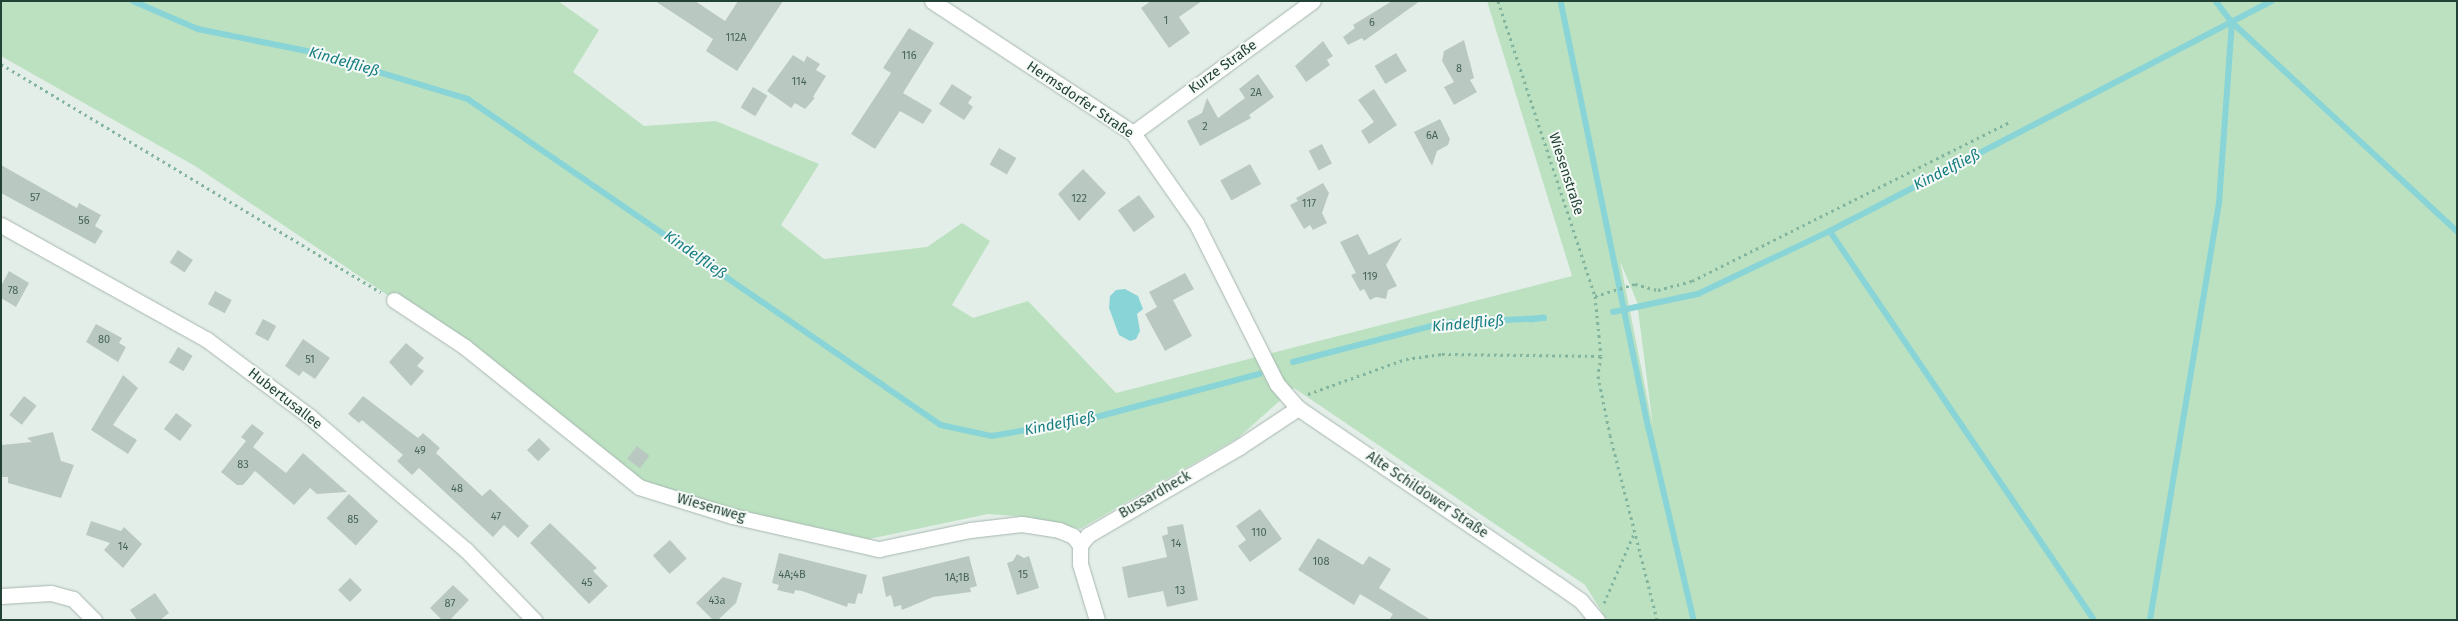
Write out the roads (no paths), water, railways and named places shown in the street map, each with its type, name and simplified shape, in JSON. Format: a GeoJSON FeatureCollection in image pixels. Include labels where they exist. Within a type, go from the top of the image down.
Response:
{"type":"FeatureCollection","features":[{"type":"Feature","properties":{"kind":"street","name":"Hermsdorfer Straße"},"geometry":{"type":"LineString","coordinates":[[932,1],[1133,133],[1196,223],[1264,358]]}},
{"type":"Feature","properties":{"kind":"street","name":"Kurze Straße"},"geometry":{"type":"LineString","coordinates":[[1133,133],[1313,1]]}},
{"type":"Feature","properties":{"kind":"street","name":"Hubertusallee"},"geometry":{"type":"LineString","coordinates":[[1,225],[206,339],[310,416],[466,550],[534,620]]}},
{"type":"Feature","properties":{"kind":"street","name":"Wiesenweg"},"geometry":{"type":"LineString","coordinates":[[394,300],[465,347],[638,487],[732,516],[880,549],[970,530],[1022,524],[1059,530],[1073,536],[1080,545]]}},
{"type":"Feature","properties":{"kind":"street","name":"Alte Schildower Straße"},"geometry":{"type":"LineString","coordinates":[[1264,358],[1277,384],[1296,404],[1581,601],[1597,620]]}},
{"type":"Feature","properties":{"kind":"street","name":"Bussardheck"},"geometry":{"type":"LineString","coordinates":[[1080,545],[1101,526],[1239,447],[1296,404]]}},
{"type":"Feature","properties":{"kind":"street"},"geometry":{"type":"LineString","coordinates":[[1080,545],[1080,564],[1097,620]]}},
{"type":"Feature","properties":{"kind":"street"},"geometry":{"type":"LineString","coordinates":[[1,596],[51,593],[73,599],[84,607],[94,620]]}},
{"type":"Feature","properties":{"kind":"water"},"geometry":{"type":"Polygon","coordinates":[[[1125,289],[1138,296],[1143,309],[1137,314],[1140,331],[1136,339],[1130,341],[1119,335],[1109,308],[1110,296],[1116,290],[1125,289]]]}},
{"type":"Feature","properties":{"kind":"waterway","name":"Kindelfließ"},"geometry":{"type":"LineString","coordinates":[[133,1],[198,29],[312,52],[468,99],[941,425],[992,436],[1089,419],[1259,374]]}},
{"type":"Feature","properties":{"kind":"waterway","name":"Kindelfließ"},"geometry":{"type":"LineString","coordinates":[[1561,1],[1649,428],[1694,620]]}},
{"type":"Feature","properties":{"kind":"waterway"},"geometry":{"type":"LineString","coordinates":[[2216,1],[2232,22],[2457,231]]}},
{"type":"Feature","properties":{"kind":"waterway","name":"Kindelfließ"},"geometry":{"type":"LineString","coordinates":[[1613,312],[1698,294],[1830,231],[2272,1]]}},
{"type":"Feature","properties":{"kind":"waterway"},"geometry":{"type":"LineString","coordinates":[[2150,620],[2219,203],[2232,22]]}},
{"type":"Feature","properties":{"kind":"waterway"},"geometry":{"type":"LineString","coordinates":[[1830,231],[2094,620]]}},
{"type":"Feature","properties":{"kind":"waterway","name":"Kindelfließ"},"geometry":{"type":"LineString","coordinates":[[1293,362],[1443,323],[1544,318],[1531,320]]}}]}
